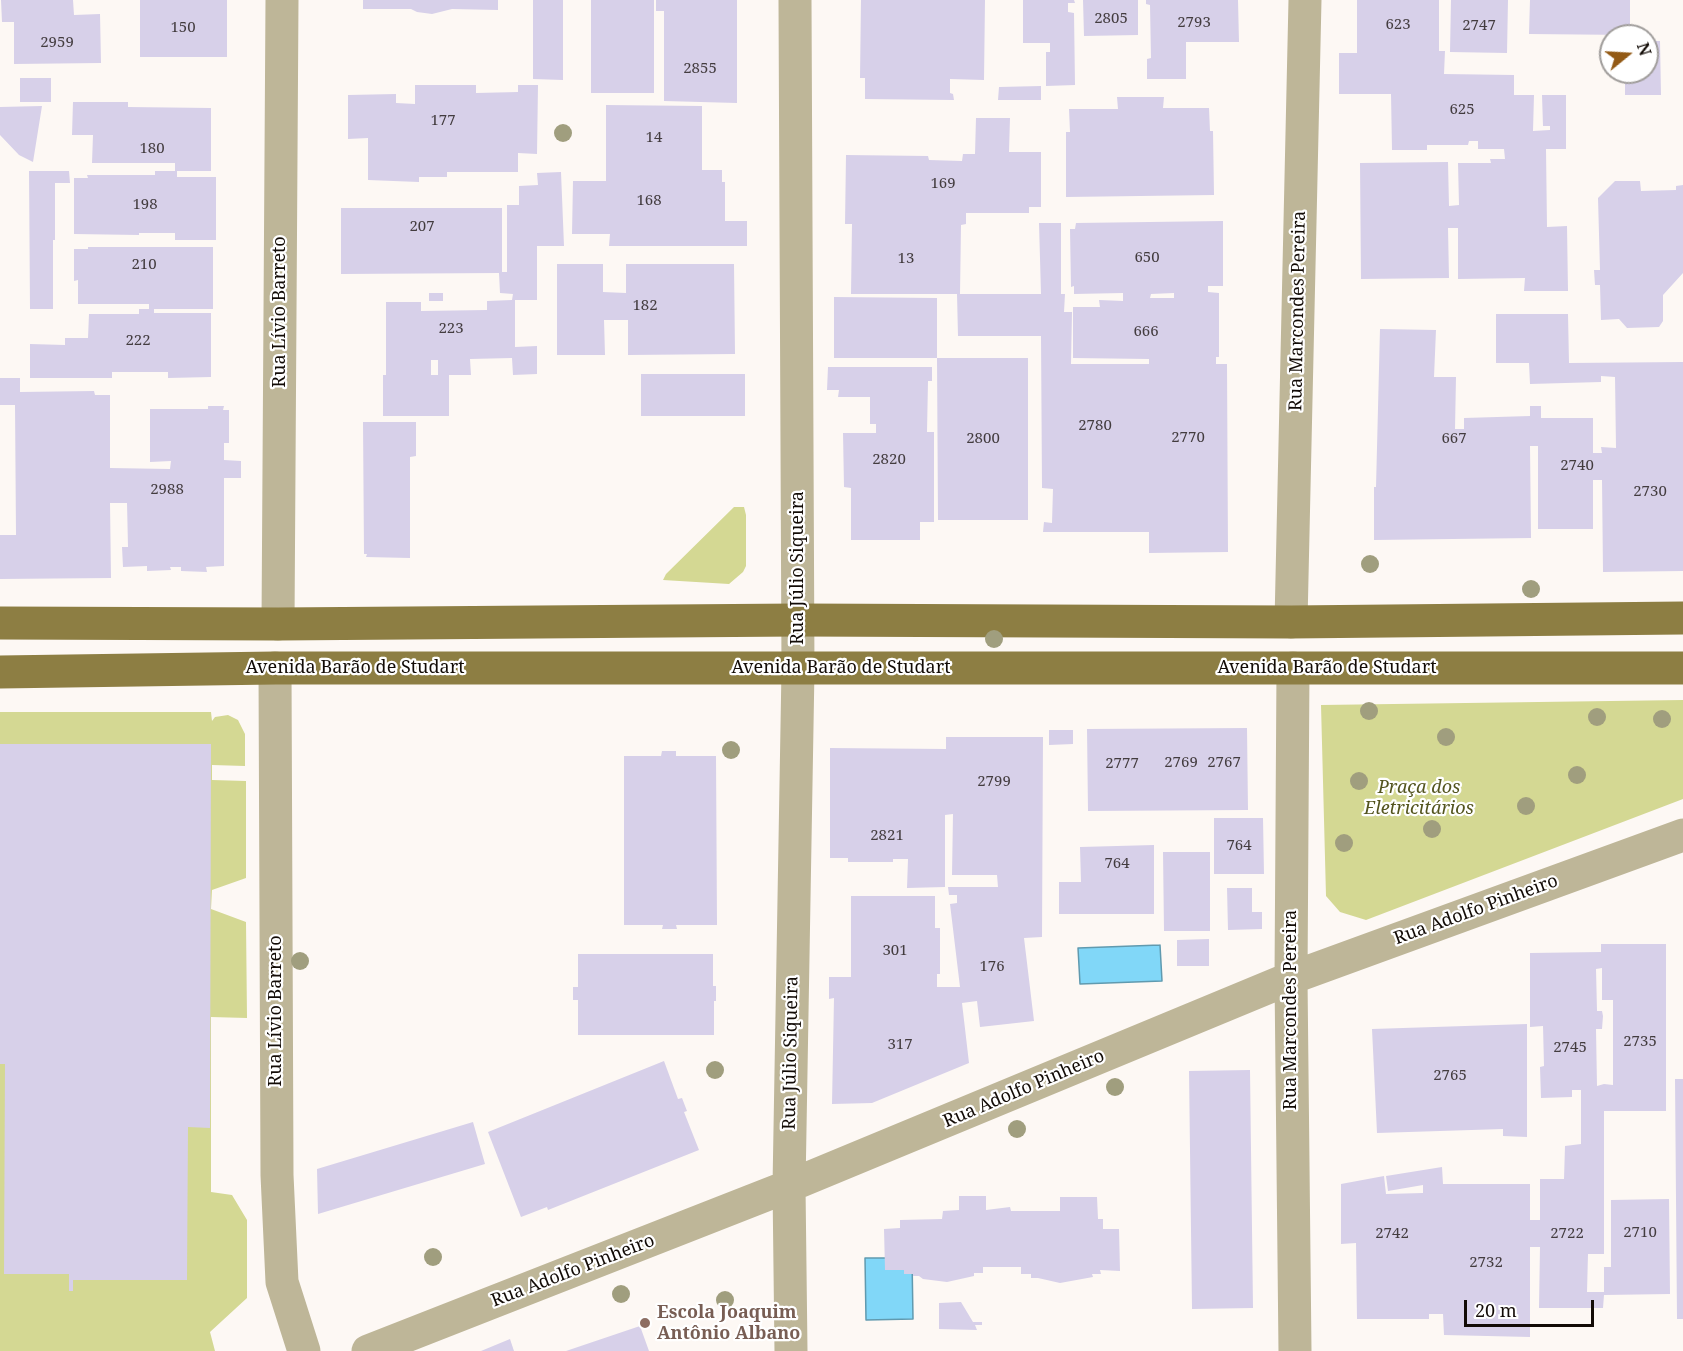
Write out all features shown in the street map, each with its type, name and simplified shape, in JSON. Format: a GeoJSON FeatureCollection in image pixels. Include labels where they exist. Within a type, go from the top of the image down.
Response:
{"type":"FeatureCollection","features":[{"type":"Feature","properties":{"kind":"main road"},"geometry":{"type":"LineString","coordinates":[[0,623],[278,624],[798,620],[1291,622],[1683,618]]}},
{"type":"Feature","properties":{"kind":"main road","name":"Avenida Barão de Studart"},"geometry":{"type":"LineString","coordinates":[[0,672],[275,668],[1683,668]]}},
{"type":"Feature","properties":{"kind":"street","name":"Rua Lívio Barreto"},"geometry":{"type":"LineString","coordinates":[[278,624],[282,0]]}},
{"type":"Feature","properties":{"kind":"street","name":"Rua Júlio Siqueira"},"geometry":{"type":"LineString","coordinates":[[791,1351],[789,1186],[798,669],[795,0]]}},
{"type":"Feature","properties":{"kind":"street","name":"Rua Marcondes Pereira"},"geometry":{"type":"LineString","coordinates":[[1291,622],[1305,0]]}},
{"type":"Feature","properties":{"kind":"street","name":"Rua Lívio Barreto"},"geometry":{"type":"LineString","coordinates":[[275,668],[277,1175],[282,1282],[304,1351]]}},
{"type":"Feature","properties":{"kind":"street","name":"Rua Marcondes Pereira"},"geometry":{"type":"LineString","coordinates":[[1293,668],[1290,978],[1295,1351]]}},
{"type":"Feature","properties":{"kind":"street","name":"Rua Adolfo Pinheiro"},"geometry":{"type":"LineString","coordinates":[[368,1351],[789,1186],[1290,978],[1683,835]]}},
{"type":"Feature","properties":{"kind":"green space"},"geometry":{"type":"Polygon","coordinates":[[[734,507],[744,507],[746,515],[746,566],[743,572],[729,584],[663,580],[666,574],[734,507]]]}},
{"type":"Feature","properties":{"kind":"green space","name":"Praça dos Eletricitários"},"geometry":{"type":"Polygon","coordinates":[[[1683,700],[1683,799],[1366,920],[1340,912],[1326,896],[1321,705],[1683,700]]]}},
{"type":"Feature","properties":{"kind":"green space"},"geometry":{"type":"Polygon","coordinates":[[[0,712],[211,712],[212,721],[215,717],[228,715],[238,720],[245,734],[245,766],[212,765],[212,780],[246,781],[246,878],[212,890],[211,909],[246,922],[247,1018],[211,1017],[211,1192],[232,1195],[247,1220],[247,1298],[210,1332],[215,1351],[0,1351],[0,712]]]}},
{"type":"Feature","properties":{"kind":"water"},"geometry":{"type":"Polygon","coordinates":[[[1160,945],[1162,981],[1080,984],[1078,948],[1160,945]]]}},
{"type":"Feature","properties":{"kind":"water"},"geometry":{"type":"Polygon","coordinates":[[[865,1258],[912,1258],[913,1319],[866,1320],[865,1258]]]}},
{"type":"Feature","properties":{"kind":"building"},"geometry":{"type":"Polygon","coordinates":[[[1,0],[73,0],[74,15],[100,14],[101,63],[14,64],[14,22],[2,22],[1,0]]]}},
{"type":"Feature","properties":{"kind":"building"},"geometry":{"type":"Polygon","coordinates":[[[140,0],[227,0],[227,57],[140,57],[140,0]]]}},
{"type":"Feature","properties":{"kind":"building"},"geometry":{"type":"Polygon","coordinates":[[[363,0],[498,0],[498,10],[452,9],[432,14],[411,9],[363,9],[363,0]]]}},
{"type":"Feature","properties":{"kind":"building"},"geometry":{"type":"Polygon","coordinates":[[[533,0],[563,0],[563,80],[533,79],[533,0]]]}},
{"type":"Feature","properties":{"kind":"building"},"geometry":{"type":"Polygon","coordinates":[[[591,0],[654,0],[654,93],[591,93],[591,0]]]}},
{"type":"Feature","properties":{"kind":"building"},"geometry":{"type":"Polygon","coordinates":[[[656,0],[737,0],[737,103],[664,101],[664,11],[656,11],[656,0]]]}},
{"type":"Feature","properties":{"kind":"building"},"geometry":{"type":"Polygon","coordinates":[[[861,0],[985,0],[984,80],[950,79],[950,93],[953,94],[954,100],[865,99],[865,78],[860,78],[861,0]]]}},
{"type":"Feature","properties":{"kind":"building"},"geometry":{"type":"Polygon","coordinates":[[[1023,0],[1074,0],[1075,3],[1068,3],[1068,12],[1074,13],[1075,85],[1046,86],[1046,52],[1050,52],[1050,43],[1023,43],[1023,0]]]}},
{"type":"Feature","properties":{"kind":"building"},"geometry":{"type":"Polygon","coordinates":[[[1083,0],[1138,0],[1138,35],[1084,36],[1083,0]]]}},
{"type":"Feature","properties":{"kind":"building"},"geometry":{"type":"Polygon","coordinates":[[[1146,0],[1238,0],[1239,42],[1186,42],[1186,79],[1147,79],[1147,59],[1151,58],[1150,5],[1146,4],[1146,0]]]}},
{"type":"Feature","properties":{"kind":"building"},"geometry":{"type":"Polygon","coordinates":[[[1357,0],[1439,0],[1439,51],[1445,51],[1444,74],[1514,75],[1514,95],[1534,95],[1533,131],[1550,130],[1550,126],[1543,126],[1542,95],[1566,95],[1566,149],[1546,149],[1547,227],[1567,226],[1568,291],[1524,291],[1525,278],[1458,279],[1458,228],[1448,228],[1449,278],[1361,279],[1360,163],[1448,162],[1449,206],[1459,205],[1458,163],[1491,163],[1490,159],[1505,159],[1504,149],[1478,149],[1478,141],[1469,141],[1468,145],[1427,145],[1427,150],[1392,150],[1391,94],[1339,94],[1339,53],[1357,53],[1357,0]]]}},
{"type":"Feature","properties":{"kind":"building"},"geometry":{"type":"Polygon","coordinates":[[[1451,0],[1508,0],[1507,53],[1450,52],[1451,0]]]}},
{"type":"Feature","properties":{"kind":"building"},"geometry":{"type":"Polygon","coordinates":[[[1530,0],[1630,0],[1630,24],[1599,24],[1599,35],[1529,34],[1530,0]]]}},
{"type":"Feature","properties":{"kind":"building"},"geometry":{"type":"Polygon","coordinates":[[[1660,41],[1661,95],[1625,95],[1625,84],[1659,84],[1660,41]]]}},
{"type":"Feature","properties":{"kind":"building"},"geometry":{"type":"Polygon","coordinates":[[[20,78],[51,78],[51,102],[20,102],[20,78]]]}},
{"type":"Feature","properties":{"kind":"building"},"geometry":{"type":"Polygon","coordinates":[[[415,85],[476,85],[476,93],[518,92],[518,85],[538,85],[537,154],[518,153],[518,172],[447,172],[447,177],[419,177],[419,182],[368,180],[368,138],[348,139],[348,95],[396,94],[396,103],[415,104],[415,85]]]}},
{"type":"Feature","properties":{"kind":"building"},"geometry":{"type":"Polygon","coordinates":[[[1041,86],[1041,100],[998,100],[999,87],[1041,86]]]}},
{"type":"Feature","properties":{"kind":"building"},"geometry":{"type":"Polygon","coordinates":[[[1117,97],[1164,97],[1163,108],[1209,108],[1210,131],[1213,131],[1214,195],[1066,197],[1066,132],[1070,132],[1069,109],[1118,109],[1117,97]]]}},
{"type":"Feature","properties":{"kind":"building"},"geometry":{"type":"Polygon","coordinates":[[[73,102],[128,102],[128,107],[211,108],[211,171],[177,171],[177,177],[216,177],[216,240],[175,240],[175,233],[74,234],[74,178],[88,178],[87,175],[155,175],[155,171],[175,171],[175,163],[92,163],[93,135],[72,135],[73,102]]]}},
{"type":"Feature","properties":{"kind":"building"},"geometry":{"type":"Polygon","coordinates":[[[606,105],[702,106],[702,170],[722,170],[722,182],[725,182],[725,221],[747,221],[747,246],[609,246],[610,234],[572,234],[573,181],[606,181],[606,105]]]}},
{"type":"Feature","properties":{"kind":"building"},"geometry":{"type":"Polygon","coordinates":[[[42,106],[33,162],[19,155],[0,135],[0,107],[42,106]]]}},
{"type":"Feature","properties":{"kind":"building"},"geometry":{"type":"Polygon","coordinates":[[[976,118],[1010,118],[1009,152],[1041,152],[1041,207],[1029,207],[1029,213],[966,213],[966,224],[961,225],[960,294],[1041,294],[1039,223],[1061,223],[1061,294],[1065,294],[1064,312],[1072,312],[1071,364],[1149,364],[1149,359],[1073,358],[1073,307],[1100,307],[1099,300],[1123,301],[1123,293],[1074,294],[1074,286],[1071,287],[1070,229],[1075,229],[1076,223],[1223,221],[1223,286],[1208,286],[1208,292],[1219,293],[1219,357],[1216,357],[1216,364],[1227,364],[1228,552],[1149,553],[1149,532],[1043,532],[1044,522],[1052,523],[1053,489],[1042,488],[1041,336],[958,336],[957,294],[851,294],[852,224],[845,224],[846,155],[928,156],[929,160],[962,161],[963,154],[975,154],[976,118]],[[1174,293],[1151,294],[1150,298],[1174,298],[1174,293]]]}},
{"type":"Feature","properties":{"kind":"building"},"geometry":{"type":"Polygon","coordinates":[[[29,171],[69,171],[70,183],[55,183],[53,309],[30,309],[29,171]]]}},
{"type":"Feature","properties":{"kind":"building"},"geometry":{"type":"Polygon","coordinates":[[[561,172],[564,246],[537,246],[537,300],[515,300],[515,347],[537,346],[537,374],[513,375],[512,358],[470,359],[471,375],[449,375],[449,416],[383,416],[383,375],[386,375],[386,302],[421,302],[421,311],[487,310],[487,301],[512,300],[513,294],[500,293],[499,273],[341,274],[341,208],[502,208],[502,272],[507,272],[507,205],[519,205],[519,186],[538,185],[537,173],[561,172]],[[431,360],[431,375],[438,375],[438,360],[431,360]]]}},
{"type":"Feature","properties":{"kind":"building"},"geometry":{"type":"Polygon","coordinates":[[[1615,181],[1640,181],[1641,191],[1676,190],[1676,186],[1683,185],[1683,273],[1663,295],[1663,321],[1659,327],[1627,328],[1619,319],[1601,320],[1600,285],[1595,285],[1594,270],[1600,270],[1598,198],[1615,181]]]}},
{"type":"Feature","properties":{"kind":"building"},"geometry":{"type":"Polygon","coordinates":[[[88,247],[213,247],[213,309],[154,309],[154,313],[211,313],[211,377],[168,378],[168,372],[112,372],[112,378],[30,378],[30,344],[65,345],[65,338],[88,338],[89,314],[139,314],[139,309],[149,309],[149,304],[78,304],[78,280],[74,281],[74,249],[88,249],[88,247]]]}},
{"type":"Feature","properties":{"kind":"building"},"geometry":{"type":"Polygon","coordinates":[[[557,264],[603,264],[603,292],[626,293],[626,264],[734,264],[735,354],[628,355],[628,320],[604,320],[605,355],[557,355],[557,264]]]}},
{"type":"Feature","properties":{"kind":"building"},"geometry":{"type":"Polygon","coordinates":[[[429,293],[443,293],[443,301],[429,301],[429,293]]]}},
{"type":"Feature","properties":{"kind":"building"},"geometry":{"type":"Polygon","coordinates":[[[834,297],[937,298],[937,358],[834,358],[834,297]]]}},
{"type":"Feature","properties":{"kind":"building"},"geometry":{"type":"Polygon","coordinates":[[[1496,314],[1568,314],[1569,363],[1683,362],[1683,571],[1603,572],[1602,480],[1593,480],[1593,529],[1538,529],[1538,446],[1530,446],[1531,538],[1374,540],[1380,329],[1436,330],[1434,377],[1456,377],[1455,429],[1464,429],[1464,418],[1530,416],[1530,406],[1541,406],[1541,418],[1593,418],[1593,453],[1602,453],[1601,447],[1616,448],[1615,377],[1601,376],[1601,382],[1530,384],[1529,363],[1496,363],[1496,314]]]}},
{"type":"Feature","properties":{"kind":"building"},"geometry":{"type":"Polygon","coordinates":[[[937,358],[1028,358],[1028,520],[938,520],[937,358]]]}},
{"type":"Feature","properties":{"kind":"building"},"geometry":{"type":"Polygon","coordinates":[[[828,367],[932,367],[932,381],[928,381],[927,432],[934,432],[934,522],[920,522],[920,540],[851,540],[851,488],[844,487],[843,433],[876,433],[876,424],[870,424],[870,397],[838,397],[839,390],[827,390],[828,367]]]}},
{"type":"Feature","properties":{"kind":"building"},"geometry":{"type":"Polygon","coordinates":[[[641,374],[745,374],[745,416],[641,416],[641,374]]]}},
{"type":"Feature","properties":{"kind":"building"},"geometry":{"type":"Polygon","coordinates":[[[0,378],[20,378],[20,392],[94,391],[95,395],[110,395],[110,468],[170,469],[171,461],[150,462],[150,409],[208,409],[208,406],[224,406],[223,410],[229,410],[229,443],[224,443],[224,460],[241,461],[241,478],[224,478],[224,566],[206,567],[207,572],[181,571],[181,567],[170,567],[171,570],[147,571],[147,566],[123,567],[122,547],[128,547],[127,503],[110,503],[111,578],[0,579],[0,535],[16,535],[15,405],[0,405],[0,378]]]}},
{"type":"Feature","properties":{"kind":"building"},"geometry":{"type":"Polygon","coordinates":[[[363,422],[416,422],[416,456],[410,457],[410,558],[366,557],[367,554],[364,554],[363,422]]]}},
{"type":"Feature","properties":{"kind":"building"},"geometry":{"type":"Polygon","coordinates":[[[1247,728],[1248,810],[1088,811],[1087,729],[1247,728]]]}},
{"type":"Feature","properties":{"kind":"building"},"geometry":{"type":"Polygon","coordinates":[[[1049,730],[1073,730],[1073,744],[1049,745],[1049,730]]]}},
{"type":"Feature","properties":{"kind":"building"},"geometry":{"type":"Polygon","coordinates":[[[946,737],[1043,737],[1042,937],[1024,938],[1034,1021],[980,1027],[977,1001],[962,1003],[969,1063],[872,1103],[832,1104],[834,998],[829,999],[829,977],[851,977],[851,896],[935,896],[935,928],[940,928],[940,974],[937,974],[937,987],[960,987],[950,904],[957,903],[957,895],[949,895],[948,887],[998,887],[997,875],[952,875],[953,814],[945,815],[945,887],[907,888],[908,859],[893,859],[893,862],[848,862],[848,858],[830,858],[830,748],[946,749],[946,737]]]}},
{"type":"Feature","properties":{"kind":"building"},"geometry":{"type":"Polygon","coordinates":[[[0,744],[211,744],[210,1128],[188,1127],[187,1280],[73,1280],[73,1291],[69,1291],[69,1274],[4,1274],[5,1064],[0,1064],[0,744]]]}},
{"type":"Feature","properties":{"kind":"building"},"geometry":{"type":"Polygon","coordinates":[[[662,751],[676,751],[676,756],[716,756],[717,925],[676,925],[677,929],[662,929],[663,925],[624,925],[624,756],[661,756],[662,751]]]}},
{"type":"Feature","properties":{"kind":"building"},"geometry":{"type":"Polygon","coordinates":[[[1214,818],[1263,818],[1264,874],[1214,874],[1214,818]]]}},
{"type":"Feature","properties":{"kind":"building"},"geometry":{"type":"Polygon","coordinates":[[[1154,845],[1154,914],[1059,914],[1059,882],[1081,882],[1080,847],[1154,845]]]}},
{"type":"Feature","properties":{"kind":"building"},"geometry":{"type":"Polygon","coordinates":[[[1163,852],[1210,852],[1210,931],[1164,931],[1163,852]]]}},
{"type":"Feature","properties":{"kind":"building"},"geometry":{"type":"Polygon","coordinates":[[[1227,888],[1252,888],[1252,912],[1262,912],[1262,929],[1228,930],[1227,888]]]}},
{"type":"Feature","properties":{"kind":"building"},"geometry":{"type":"Polygon","coordinates":[[[1209,939],[1209,966],[1177,966],[1177,940],[1209,939]]]}},
{"type":"Feature","properties":{"kind":"building"},"geometry":{"type":"Polygon","coordinates":[[[1601,944],[1666,944],[1666,1111],[1604,1111],[1604,1254],[1588,1254],[1587,1292],[1604,1292],[1604,1267],[1611,1267],[1611,1200],[1669,1199],[1670,1294],[1604,1295],[1603,1308],[1539,1308],[1540,1247],[1530,1247],[1530,1337],[1444,1335],[1443,1314],[1429,1314],[1429,1319],[1357,1319],[1356,1243],[1341,1244],[1341,1184],[1384,1176],[1386,1194],[1423,1193],[1423,1185],[1388,1191],[1386,1176],[1442,1167],[1443,1184],[1530,1184],[1530,1220],[1540,1220],[1540,1179],[1564,1179],[1565,1146],[1581,1144],[1581,1090],[1572,1090],[1572,1097],[1541,1098],[1540,1067],[1544,1066],[1543,1026],[1530,1027],[1530,953],[1601,952],[1601,944]],[[1602,968],[1596,969],[1597,1011],[1602,1011],[1603,1016],[1602,1029],[1596,1029],[1597,1086],[1613,1085],[1613,1000],[1602,1000],[1602,968]]]}},
{"type":"Feature","properties":{"kind":"building"},"geometry":{"type":"Polygon","coordinates":[[[578,954],[713,954],[713,986],[716,986],[714,1035],[578,1035],[578,1000],[573,1000],[573,987],[578,987],[578,954]]]}},
{"type":"Feature","properties":{"kind":"building"},"geometry":{"type":"Polygon","coordinates":[[[1527,1024],[1527,1137],[1503,1136],[1503,1129],[1377,1133],[1372,1029],[1527,1024]]]}},
{"type":"Feature","properties":{"kind":"building"},"geometry":{"type":"Polygon","coordinates":[[[664,1061],[678,1099],[682,1098],[687,1111],[684,1112],[699,1150],[548,1210],[547,1207],[521,1217],[488,1132],[664,1061]]]}},
{"type":"Feature","properties":{"kind":"building"},"geometry":{"type":"Polygon","coordinates":[[[1250,1070],[1253,1308],[1192,1309],[1189,1071],[1250,1070]]]}},
{"type":"Feature","properties":{"kind":"building"},"geometry":{"type":"Polygon","coordinates":[[[1675,1079],[1683,1079],[1683,1319],[1677,1319],[1675,1079]]]}},
{"type":"Feature","properties":{"kind":"building"},"geometry":{"type":"Polygon","coordinates":[[[473,1122],[485,1164],[318,1214],[317,1169],[473,1122]]]}},
{"type":"Feature","properties":{"kind":"building"},"geometry":{"type":"Polygon","coordinates":[[[959,1196],[986,1196],[986,1210],[1010,1207],[1011,1211],[1060,1211],[1060,1197],[1097,1197],[1098,1219],[1103,1219],[1103,1229],[1119,1229],[1120,1271],[1100,1270],[1101,1274],[1092,1274],[1093,1277],[1060,1283],[1031,1278],[1031,1274],[1021,1274],[1021,1267],[983,1267],[983,1273],[974,1273],[974,1276],[947,1282],[904,1274],[904,1270],[885,1270],[884,1229],[900,1228],[900,1220],[942,1219],[943,1211],[959,1210],[959,1196]]]}},
{"type":"Feature","properties":{"kind":"building"},"geometry":{"type":"Polygon","coordinates":[[[961,1302],[973,1322],[982,1322],[982,1325],[975,1325],[977,1330],[939,1329],[939,1303],[961,1302]]]}},
{"type":"Feature","properties":{"kind":"building"},"geometry":{"type":"Polygon","coordinates":[[[640,1326],[649,1351],[566,1351],[640,1326]]]}},
{"type":"Feature","properties":{"kind":"building"},"geometry":{"type":"Polygon","coordinates":[[[510,1339],[514,1351],[481,1351],[510,1339]]]}},
{"type":"Feature","properties":{"kind":"place","name":"Escola Joaquim Antônio Albano"},"geometry":{"type":"Point","coordinates":[645,1323]}}]}
